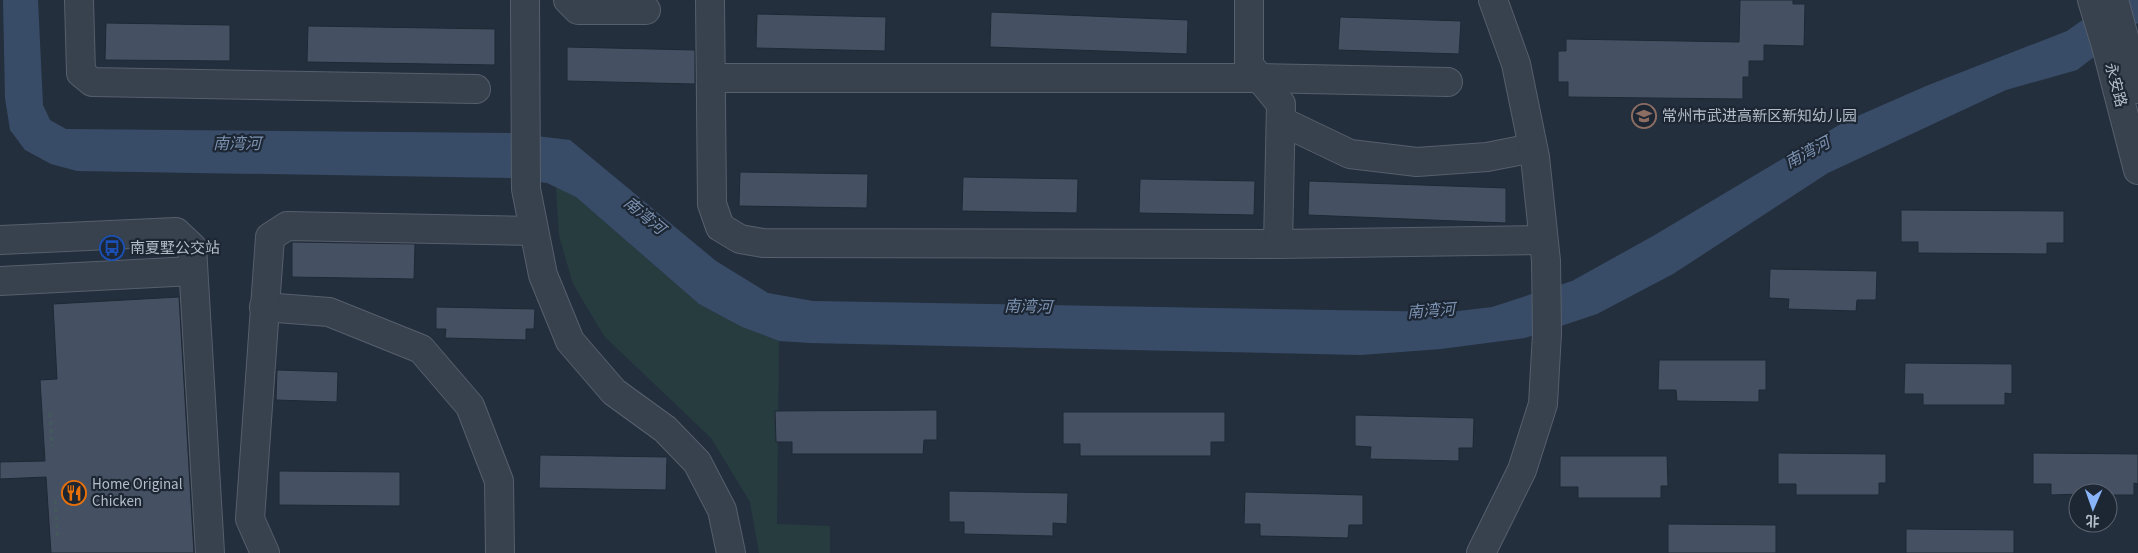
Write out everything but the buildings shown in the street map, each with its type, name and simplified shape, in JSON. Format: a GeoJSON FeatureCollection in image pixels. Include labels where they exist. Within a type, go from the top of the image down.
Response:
{"type":"FeatureCollection","features":[{"type":"Feature","properties":{"kind":"street"},"geometry":{"type":"LineString","coordinates":[[79,0],[81,74],[92,82],[476,89]]}},
{"type":"Feature","properties":{"kind":"street"},"geometry":{"type":"LineString","coordinates":[[525,0],[526,189],[543,275],[570,341],[614,392],[665,429],[697,462],[722,510],[732,553]]}},
{"type":"Feature","properties":{"kind":"street"},"geometry":{"type":"LineString","coordinates":[[568,0],[578,10],[646,10]]}},
{"type":"Feature","properties":{"kind":"street"},"geometry":{"type":"LineString","coordinates":[[710,0],[712,204],[720,227],[740,238],[763,243],[1278,244],[1544,250]]}},
{"type":"Feature","properties":{"kind":"street"},"geometry":{"type":"LineString","coordinates":[[1249,0],[1248,65],[1281,104],[1278,244]]}},
{"type":"Feature","properties":{"kind":"street"},"geometry":{"type":"LineString","coordinates":[[1480,553],[1522,470],[1543,404],[1547,334],[1544,250],[1533,148],[1516,64],[1493,0]]}},
{"type":"Feature","properties":{"kind":"street","name":"永安路"},"geometry":{"type":"LineString","coordinates":[[2092,0],[2114,39],[2138,89]]}},
{"type":"Feature","properties":{"kind":"street","name":"永安路"},"geometry":{"type":"LineString","coordinates":[[2114,0],[2114,39],[2138,170]]}},
{"type":"Feature","properties":{"kind":"street"},"geometry":{"type":"LineString","coordinates":[[711,78],[1259,78],[1448,82]]}},
{"type":"Feature","properties":{"kind":"street"},"geometry":{"type":"LineString","coordinates":[[1281,121],[1350,154],[1416,162],[1487,157],[1533,148]]}},
{"type":"Feature","properties":{"kind":"street"},"geometry":{"type":"LineString","coordinates":[[265,553],[250,519],[270,237],[287,226],[534,231]]}},
{"type":"Feature","properties":{"kind":"street"},"geometry":{"type":"LineString","coordinates":[[0,240],[176,232],[192,247],[210,553]]}},
{"type":"Feature","properties":{"kind":"street"},"geometry":{"type":"LineString","coordinates":[[0,281],[193,271]]}},
{"type":"Feature","properties":{"kind":"street"},"geometry":{"type":"LineString","coordinates":[[264,306],[329,312],[421,349],[470,406],[499,481],[500,553]]}},
{"type":"Feature","properties":{"kind":"path"},"geometry":{"type":"LineString","coordinates":[[50,413],[52,447]]}},
{"type":"Feature","properties":{"kind":"path"},"geometry":{"type":"LineString","coordinates":[[55,500],[58,541]]}},
{"type":"Feature","properties":{"kind":"green space"},"geometry":{"type":"Polygon","coordinates":[[[556,187],[576,197],[699,304],[742,327],[779,341],[777,524],[830,526],[830,553],[759,553],[750,502],[711,438],[604,336],[573,284],[559,236],[556,187]]]}},
{"type":"Feature","properties":{"kind":"water","name":"南湾河"},"geometry":{"type":"Polygon","coordinates":[[[3,0],[38,0],[43,105],[50,120],[66,129],[510,133],[570,140],[716,261],[768,293],[813,301],[1450,312],[1492,307],[1572,281],[1653,236],[1844,122],[1926,86],[2067,31],[2111,0],[2138,0],[2138,23],[2077,70],[2006,90],[1828,173],[1673,274],[1597,314],[1525,338],[1441,349],[1361,355],[779,341],[742,327],[699,304],[576,197],[547,183],[509,178],[77,171],[51,164],[25,150],[10,130],[5,98],[3,0]]]}},
{"type":"Feature","properties":{"kind":"place","name":"常州市武进高新区新知幼儿园"},"geometry":{"type":"Point","coordinates":[1644,116]}},
{"type":"Feature","properties":{"kind":"place","name":"南夏墅公交站"},"geometry":{"type":"Point","coordinates":[112,248]}},
{"type":"Feature","properties":{"kind":"place","name":"Home Original Chicken"},"geometry":{"type":"Point","coordinates":[74,493]}}]}
